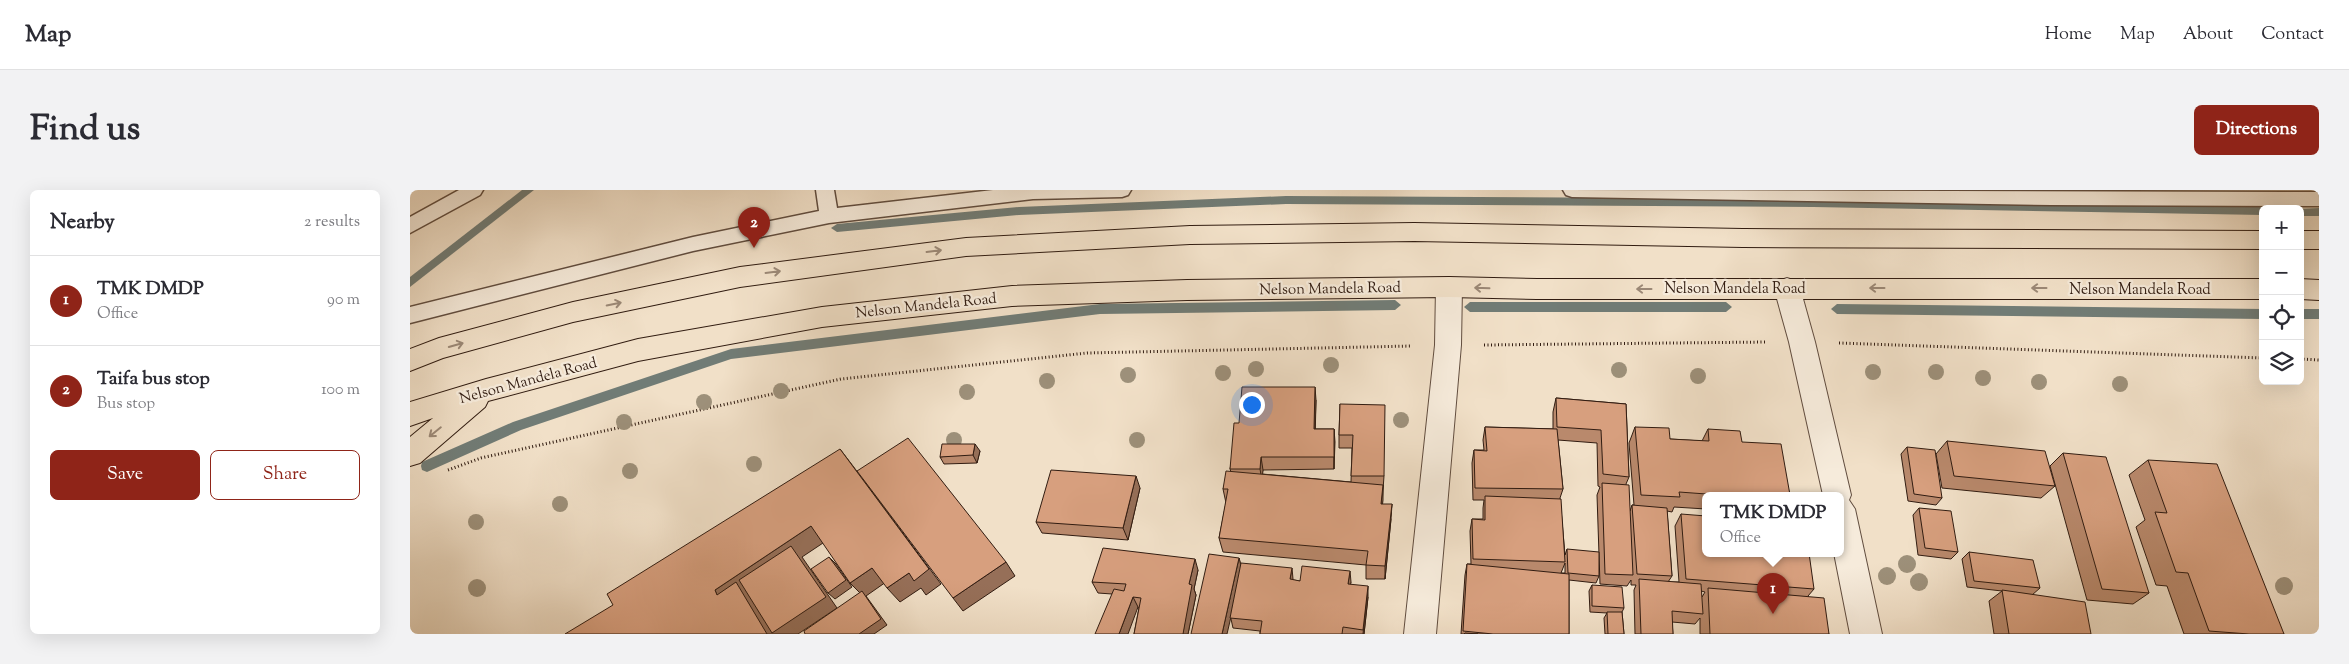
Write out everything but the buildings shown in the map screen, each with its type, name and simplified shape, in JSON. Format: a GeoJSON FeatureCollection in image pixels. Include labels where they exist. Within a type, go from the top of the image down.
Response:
{"type":"FeatureCollection","features":[{"type":"Feature","properties":{"kind":"main road"},"geometry":{"type":"LineString","coordinates":[[410,360],[439,349],[573,312],[740,277],[966,247],[1190,235],[1414,232],[1743,238],[2259,240]]}},
{"type":"Feature","properties":{"kind":"main road"},"geometry":{"type":"LineString","coordinates":[[2304,240],[2319,240]]}},
{"type":"Feature","properties":{"kind":"main road","name":"Nelson Mandela Road"},"geometry":{"type":"LineString","coordinates":[[410,414],[486,390],[638,350],[822,317],[1002,297],[1187,290],[1449,287],[1537,289],[2259,289]]}},
{"type":"Feature","properties":{"kind":"main road"},"geometry":{"type":"LineString","coordinates":[[2304,289],[2319,290]]}},
{"type":"Feature","properties":{"kind":"main road"},"geometry":{"type":"LineString","coordinates":[[410,454],[486,390]]}},
{"type":"Feature","properties":{"kind":"street"},"geometry":{"type":"LineString","coordinates":[[1420,634],[1448,345],[1449,287]]}},
{"type":"Feature","properties":{"kind":"street"},"geometry":{"type":"LineString","coordinates":[[1786,288],[1802,342],[1836,492]]}},
{"type":"Feature","properties":{"kind":"street"},"geometry":{"type":"LineString","coordinates":[[1844,528],[1866,634]]}},
{"type":"Feature","properties":{"kind":"lane"},"geometry":{"type":"LineString","coordinates":[[410,226],[474,190]]}},
{"type":"Feature","properties":{"kind":"lane"},"geometry":{"type":"LineString","coordinates":[[825,190],[829,216]]}},
{"type":"Feature","properties":{"kind":"lane"},"geometry":{"type":"LineString","coordinates":[[410,315],[683,246],[829,216],[1033,192],[1122,190]]}},
{"type":"Feature","properties":{"kind":"lane"},"geometry":{"type":"LineString","coordinates":[[1572,190],[2051,198],[2319,199]]}},
{"type":"Feature","properties":{"kind":"path"},"geometry":{"type":"LineString","coordinates":[[446,470],[481,458],[841,378],[1087,353],[1448,345],[1802,342],[2259,358]]}},
{"type":"Feature","properties":{"kind":"path"},"geometry":{"type":"LineString","coordinates":[[2304,359],[2319,360]]}},
{"type":"Feature","properties":{"kind":"waterway"},"geometry":{"type":"LineString","coordinates":[[410,283],[529,190]]}},
{"type":"Feature","properties":{"kind":"waterway"},"geometry":{"type":"LineString","coordinates":[[837,228],[1019,211],[1286,200],[1813,203],[2259,211]]}},
{"type":"Feature","properties":{"kind":"waterway"},"geometry":{"type":"LineString","coordinates":[[2304,212],[2319,212]]}},
{"type":"Feature","properties":{"kind":"waterway"},"geometry":{"type":"LineString","coordinates":[[427,466],[517,426],[731,354],[1100,309],[1395,305]]}},
{"type":"Feature","properties":{"kind":"waterway"},"geometry":{"type":"LineString","coordinates":[[1470,307],[1726,307]]}},
{"type":"Feature","properties":{"kind":"waterway"},"geometry":{"type":"LineString","coordinates":[[1837,309],[2259,314]]}},
{"type":"Feature","properties":{"kind":"waterway"},"geometry":{"type":"LineString","coordinates":[[2304,314],[2319,314]]}},
{"type":"Feature","properties":{"kind":"place","name":"Taifa bus stop"},"geometry":{"type":"Point","coordinates":[754,248]}},
{"type":"Feature","properties":{"kind":"place","name":"TMK DMDP"},"geometry":{"type":"Point","coordinates":[1773,614]}}]}
